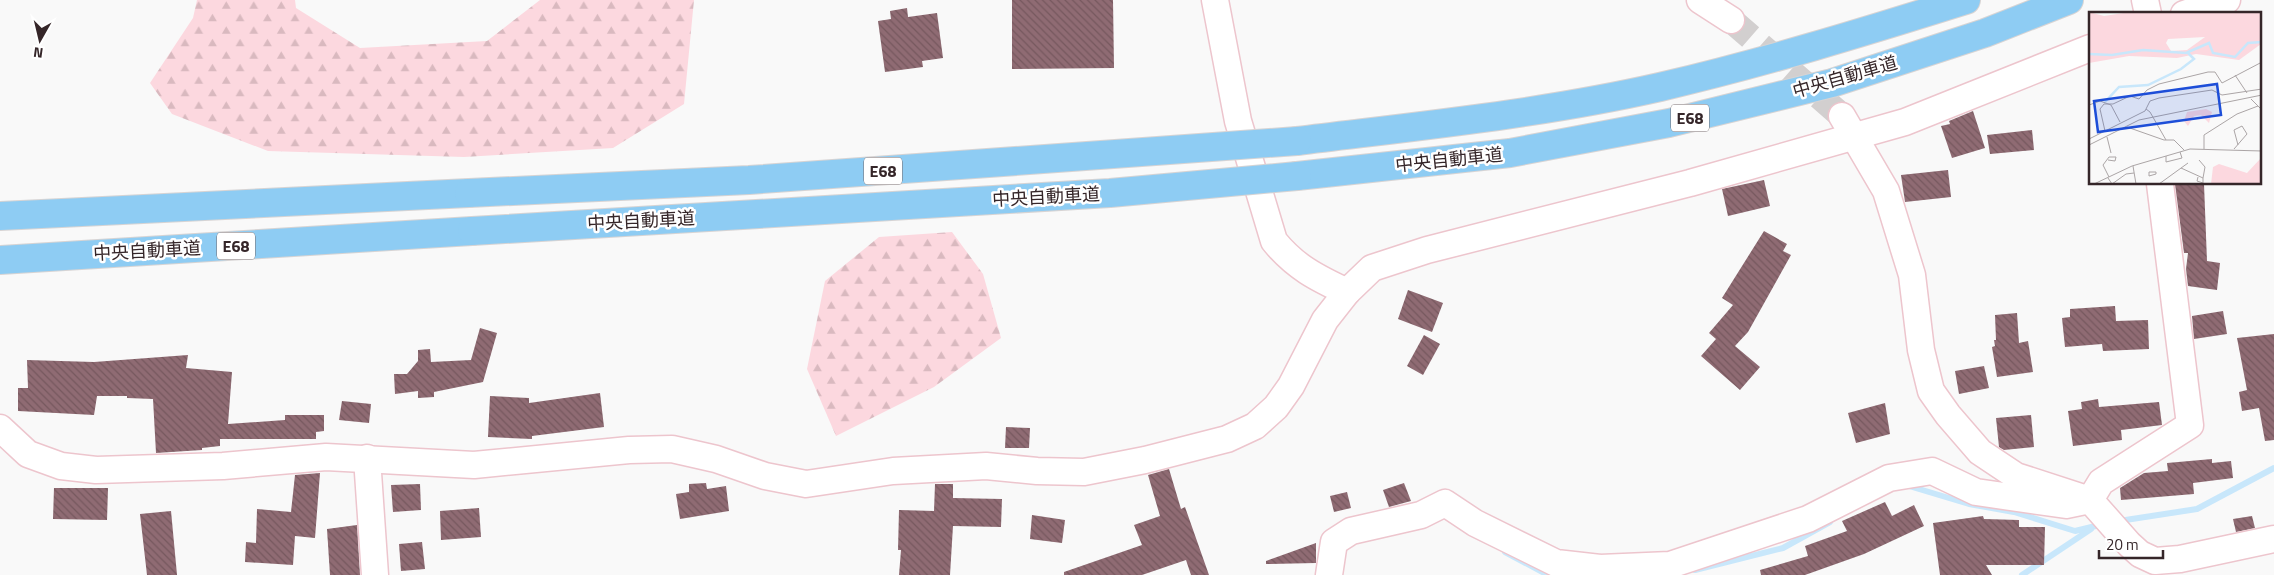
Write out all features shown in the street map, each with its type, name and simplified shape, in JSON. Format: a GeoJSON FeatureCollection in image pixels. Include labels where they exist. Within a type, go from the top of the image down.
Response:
{"type":"FeatureCollection","features":[{"type":"Feature","properties":{"kind":"highway","name":"中央自動車道"},"geometry":{"type":"LineString","coordinates":[[0,216],[749,180],[1297,141],[1508,114],[1659,87],[1820,46],[1966,0]]}},
{"type":"Feature","properties":{"kind":"highway","name":"中央自動車道"},"geometry":{"type":"LineString","coordinates":[[0,260],[1110,193],[1297,176],[1510,153],[1669,123],[1832,83],[1985,33],[2069,0]]}},
{"type":"Feature","properties":{"kind":"street"},"geometry":{"type":"LineString","coordinates":[[1215,0],[1238,122],[1274,242],[1283,253],[1305,272],[1347,292]]}},
{"type":"Feature","properties":{"kind":"street"},"geometry":{"type":"LineString","coordinates":[[1700,0],[1731,20]]}},
{"type":"Feature","properties":{"kind":"street"},"geometry":{"type":"LineString","coordinates":[[2190,12],[2227,0]]}},
{"type":"Feature","properties":{"kind":"street"},"geometry":{"type":"LineString","coordinates":[[0,428],[28,454],[61,466],[96,470],[223,466],[326,457],[474,465],[629,450],[672,449],[716,459],[765,476],[806,484],[893,471],[986,466],[1037,471],[1084,472],[1145,460],[1227,439],[1255,426],[1276,407],[1291,386],[1325,320],[1347,292],[1372,268],[1427,250],[1690,183],[1849,126],[1905,122],[2089,48]]}},
{"type":"Feature","properties":{"kind":"street"},"geometry":{"type":"LineString","coordinates":[[1849,126],[1886,191],[1912,275],[1921,350],[1931,391],[1948,416],[1980,452],[2016,476],[2090,500],[2134,549],[2155,561],[2180,558],[2274,539]]}},
{"type":"Feature","properties":{"kind":"street"},"geometry":{"type":"LineString","coordinates":[[1329,575],[1334,542],[1352,531],[1422,515],[1445,503],[1475,523],[1556,564],[1600,568],[1670,565],[1808,519],[1889,478],[1932,471],[1976,492],[2066,505],[2090,500],[2101,482],[2190,425],[2160,185]]}},
{"type":"Feature","properties":{"kind":"street"},"geometry":{"type":"LineString","coordinates":[[367,458],[375,575]]}},
{"type":"Feature","properties":{"kind":"green space"},"geometry":{"type":"Polygon","coordinates":[[[197,0],[295,0],[296,8],[360,48],[487,41],[540,0],[694,0],[684,104],[613,148],[464,157],[268,151],[172,114],[150,83],[193,18],[197,0]]]}},
{"type":"Feature","properties":{"kind":"green space"},"geometry":{"type":"Polygon","coordinates":[[[952,232],[983,274],[1001,338],[934,387],[836,436],[807,369],[825,281],[879,237],[952,232]]]}},
{"type":"Feature","properties":{"kind":"building"},"geometry":{"type":"Polygon","coordinates":[[[1012,0],[1113,0],[1114,68],[1012,69],[1012,0]]]}},
{"type":"Feature","properties":{"kind":"building"},"geometry":{"type":"Polygon","coordinates":[[[907,8],[908,17],[937,13],[943,58],[922,61],[923,67],[885,72],[878,21],[891,19],[890,11],[907,8]]]}},
{"type":"Feature","properties":{"kind":"building"},"geometry":{"type":"Polygon","coordinates":[[[1973,111],[1985,148],[1952,158],[1941,126],[1950,124],[1949,121],[1973,111]]]}},
{"type":"Feature","properties":{"kind":"building"},"geometry":{"type":"Polygon","coordinates":[[[2032,130],[2034,150],[1990,154],[1987,135],[2032,130]]]}},
{"type":"Feature","properties":{"kind":"building"},"geometry":{"type":"Polygon","coordinates":[[[1948,170],[1951,197],[1905,202],[1901,175],[1948,170]]]}},
{"type":"Feature","properties":{"kind":"building"},"geometry":{"type":"Polygon","coordinates":[[[1764,180],[1770,206],[1728,216],[1722,189],[1764,180]]]}},
{"type":"Feature","properties":{"kind":"building"},"geometry":{"type":"Polygon","coordinates":[[[2175,185],[2204,185],[2207,261],[2220,263],[2217,290],[2188,286],[2186,269],[2188,253],[2184,253],[2175,185]]]}},
{"type":"Feature","properties":{"kind":"building"},"geometry":{"type":"Polygon","coordinates":[[[1764,231],[1787,244],[1783,251],[1791,255],[1748,332],[1735,346],[1760,367],[1740,390],[1701,356],[1716,339],[1709,333],[1733,305],[1722,298],[1764,231]]]}},
{"type":"Feature","properties":{"kind":"building"},"geometry":{"type":"Polygon","coordinates":[[[1408,290],[1443,303],[1432,332],[1398,319],[1408,290]]]}},
{"type":"Feature","properties":{"kind":"building"},"geometry":{"type":"Polygon","coordinates":[[[2115,306],[2116,321],[2148,320],[2149,349],[2103,351],[2102,344],[2065,347],[2062,318],[2070,317],[2070,309],[2115,306]]]}},
{"type":"Feature","properties":{"kind":"building"},"geometry":{"type":"Polygon","coordinates":[[[2223,311],[2227,334],[2194,339],[2192,316],[2223,311]]]}},
{"type":"Feature","properties":{"kind":"building"},"geometry":{"type":"Polygon","coordinates":[[[2017,313],[2019,343],[2028,341],[2033,372],[1997,377],[1992,347],[1995,346],[1994,340],[1996,340],[1995,315],[2017,313]]]}},
{"type":"Feature","properties":{"kind":"building"},"geometry":{"type":"Polygon","coordinates":[[[480,328],[497,333],[483,382],[434,392],[434,397],[418,398],[418,391],[395,394],[394,374],[407,374],[418,361],[418,350],[430,349],[431,362],[471,360],[480,328]]]}},
{"type":"Feature","properties":{"kind":"building"},"geometry":{"type":"Polygon","coordinates":[[[2274,334],[2274,440],[2265,441],[2259,408],[2242,411],[2239,392],[2247,390],[2237,338],[2274,334]]]}},
{"type":"Feature","properties":{"kind":"building"},"geometry":{"type":"Polygon","coordinates":[[[1424,335],[1440,344],[1423,375],[1407,366],[1424,335]]]}},
{"type":"Feature","properties":{"kind":"building"},"geometry":{"type":"Polygon","coordinates":[[[188,355],[186,368],[232,372],[228,424],[285,420],[285,415],[324,415],[324,431],[316,432],[316,439],[220,439],[220,446],[202,448],[202,450],[156,453],[153,399],[127,398],[127,396],[97,396],[94,415],[18,411],[18,388],[28,388],[27,360],[94,362],[188,355]]]}},
{"type":"Feature","properties":{"kind":"building"},"geometry":{"type":"Polygon","coordinates":[[[1984,366],[1989,388],[1959,394],[1955,371],[1984,366]]]}},
{"type":"Feature","properties":{"kind":"building"},"geometry":{"type":"Polygon","coordinates":[[[600,393],[604,427],[532,436],[532,439],[488,437],[490,396],[529,398],[529,403],[600,393]]]}},
{"type":"Feature","properties":{"kind":"building"},"geometry":{"type":"Polygon","coordinates":[[[2098,399],[2099,407],[2159,402],[2162,425],[2121,430],[2122,440],[2073,446],[2068,411],[2082,409],[2081,402],[2098,399]]]}},
{"type":"Feature","properties":{"kind":"building"},"geometry":{"type":"Polygon","coordinates":[[[342,401],[371,404],[369,423],[339,420],[342,401]]]}},
{"type":"Feature","properties":{"kind":"building"},"geometry":{"type":"Polygon","coordinates":[[[1885,403],[1890,434],[1856,443],[1848,413],[1885,403]]]}},
{"type":"Feature","properties":{"kind":"building"},"geometry":{"type":"Polygon","coordinates":[[[2031,415],[2034,447],[2004,450],[1999,447],[1996,418],[2031,415]]]}},
{"type":"Feature","properties":{"kind":"building"},"geometry":{"type":"Polygon","coordinates":[[[1006,427],[1030,428],[1029,448],[1005,448],[1006,427]]]}},
{"type":"Feature","properties":{"kind":"building"},"geometry":{"type":"Polygon","coordinates":[[[2212,459],[2212,463],[2231,461],[2233,478],[2193,483],[2194,494],[2121,500],[2120,488],[2144,473],[2168,471],[2167,463],[2212,459]]]}},
{"type":"Feature","properties":{"kind":"building"},"geometry":{"type":"Polygon","coordinates":[[[1169,469],[1181,509],[1185,507],[1209,575],[1191,575],[1186,560],[1142,575],[1064,575],[1064,572],[1142,545],[1134,525],[1160,516],[1148,475],[1169,469]]]}},
{"type":"Feature","properties":{"kind":"building"},"geometry":{"type":"Polygon","coordinates":[[[320,473],[315,538],[295,536],[293,565],[245,562],[246,542],[256,543],[257,509],[291,512],[295,475],[320,473]]]}},
{"type":"Feature","properties":{"kind":"building"},"geometry":{"type":"Polygon","coordinates":[[[706,483],[707,489],[726,486],[729,511],[680,519],[676,494],[689,492],[689,484],[706,483]]]}},
{"type":"Feature","properties":{"kind":"building"},"geometry":{"type":"Polygon","coordinates":[[[1404,483],[1411,501],[1389,507],[1383,490],[1404,483]]]}},
{"type":"Feature","properties":{"kind":"building"},"geometry":{"type":"Polygon","coordinates":[[[420,484],[421,510],[393,512],[391,485],[420,484]]]}},
{"type":"Feature","properties":{"kind":"building"},"geometry":{"type":"Polygon","coordinates":[[[935,484],[953,484],[953,498],[1002,499],[1001,527],[953,526],[950,575],[899,575],[901,550],[898,550],[899,510],[934,511],[935,484]]]}},
{"type":"Feature","properties":{"kind":"building"},"geometry":{"type":"Polygon","coordinates":[[[54,488],[108,488],[107,520],[53,519],[54,488]]]}},
{"type":"Feature","properties":{"kind":"building"},"geometry":{"type":"Polygon","coordinates":[[[1347,492],[1351,508],[1334,512],[1330,496],[1347,492]]]}},
{"type":"Feature","properties":{"kind":"building"},"geometry":{"type":"Polygon","coordinates":[[[1885,502],[1892,516],[1914,505],[1924,526],[1864,554],[1805,575],[1761,575],[1760,570],[1808,556],[1805,546],[1847,531],[1842,521],[1885,502]]]}},
{"type":"Feature","properties":{"kind":"building"},"geometry":{"type":"Polygon","coordinates":[[[479,508],[481,537],[441,540],[440,511],[479,508]]]}},
{"type":"Feature","properties":{"kind":"building"},"geometry":{"type":"Polygon","coordinates":[[[171,511],[177,575],[147,575],[140,514],[171,511]]]}},
{"type":"Feature","properties":{"kind":"building"},"geometry":{"type":"Polygon","coordinates":[[[1032,515],[1065,520],[1062,543],[1030,539],[1032,515]]]}},
{"type":"Feature","properties":{"kind":"building"},"geometry":{"type":"Polygon","coordinates":[[[1983,516],[1984,519],[2019,520],[2019,527],[2045,527],[2044,565],[1986,565],[1992,575],[1940,575],[1933,523],[1983,516]]]}},
{"type":"Feature","properties":{"kind":"building"},"geometry":{"type":"Polygon","coordinates":[[[2252,516],[2255,528],[2236,532],[2233,519],[2252,516]]]}},
{"type":"Feature","properties":{"kind":"building"},"geometry":{"type":"Polygon","coordinates":[[[357,525],[360,575],[330,575],[327,529],[357,525]]]}},
{"type":"Feature","properties":{"kind":"building"},"geometry":{"type":"Polygon","coordinates":[[[422,542],[425,569],[401,571],[399,544],[422,542]]]}},
{"type":"Feature","properties":{"kind":"building"},"geometry":{"type":"Polygon","coordinates":[[[1316,543],[1316,563],[1266,564],[1266,561],[1316,543]]]}},
{"type":"Feature","properties":{"kind":"waterway"},"geometry":{"type":"LineString","coordinates":[[2119,521],[2197,509],[2274,468]]}},
{"type":"Feature","properties":{"kind":"waterway"},"geometry":{"type":"LineString","coordinates":[[1909,486],[1969,504],[2014,512],[2075,531],[2104,524]]}},
{"type":"Feature","properties":{"kind":"waterway"},"geometry":{"type":"LineString","coordinates":[[1695,570],[1783,548],[1830,522]]}},
{"type":"Feature","properties":{"kind":"waterway"},"geometry":{"type":"LineString","coordinates":[[2022,575],[2091,529]]}},
{"type":"Feature","properties":{"kind":"waterway"},"geometry":{"type":"LineString","coordinates":[[1505,552],[1548,575]]}},
{"type":"Feature","properties":{"kind":"tunnel"},"geometry":{"type":"LineString","coordinates":[[1731,20],[1842,116]]}}]}
